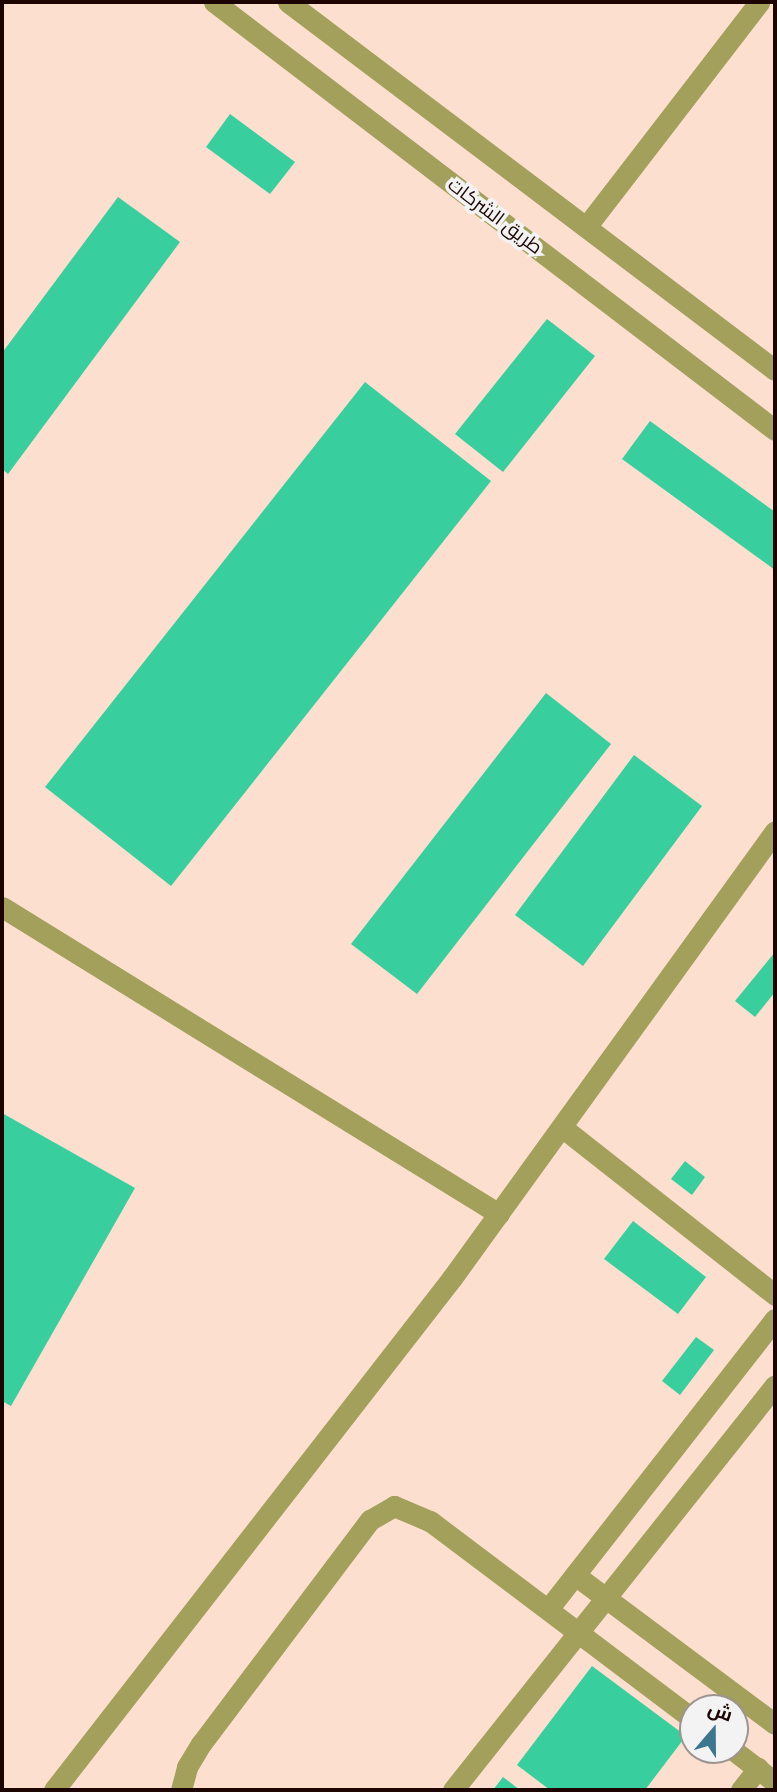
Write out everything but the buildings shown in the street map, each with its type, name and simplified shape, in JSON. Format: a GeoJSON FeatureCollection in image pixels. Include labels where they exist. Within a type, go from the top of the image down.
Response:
{"type":"FeatureCollection","features":[{"type":"Feature","properties":{"kind":"street","name":"طريق الشركات"},"geometry":{"type":"LineString","coordinates":[[214,2],[775,430]]}},
{"type":"Feature","properties":{"kind":"street"},"geometry":{"type":"LineString","coordinates":[[288,2],[775,370]]}},
{"type":"Feature","properties":{"kind":"street"},"geometry":{"type":"LineString","coordinates":[[586,227],[759,2]]}},
{"type":"Feature","properties":{"kind":"street"},"geometry":{"type":"LineString","coordinates":[[54,1790],[499,1214],[775,831]]}},
{"type":"Feature","properties":{"kind":"street"},"geometry":{"type":"LineString","coordinates":[[2,907],[499,1214]]}},
{"type":"Feature","properties":{"kind":"street"},"geometry":{"type":"LineString","coordinates":[[563,1128],[775,1295]]}},
{"type":"Feature","properties":{"kind":"street"},"geometry":{"type":"LineString","coordinates":[[549,1608],[775,1319]]}},
{"type":"Feature","properties":{"kind":"street"},"geometry":{"type":"LineString","coordinates":[[453,1790],[576,1631],[606,1600],[775,1385]]}},
{"type":"Feature","properties":{"kind":"street"},"geometry":{"type":"LineString","coordinates":[[181,1790],[187,1767],[201,1744],[370,1520],[384,1509],[409,1509],[430,1521],[679,1708]]}},
{"type":"Feature","properties":{"kind":"street"},"geometry":{"type":"LineString","coordinates":[[575,1575],[775,1724]]}},
{"type":"Feature","properties":{"kind":"street"},"geometry":{"type":"LineString","coordinates":[[749,1762],[775,1782]]}},
{"type":"Feature","properties":{"kind":"street"},"geometry":{"type":"LineString","coordinates":[[741,1790],[758,1768]]}}]}
